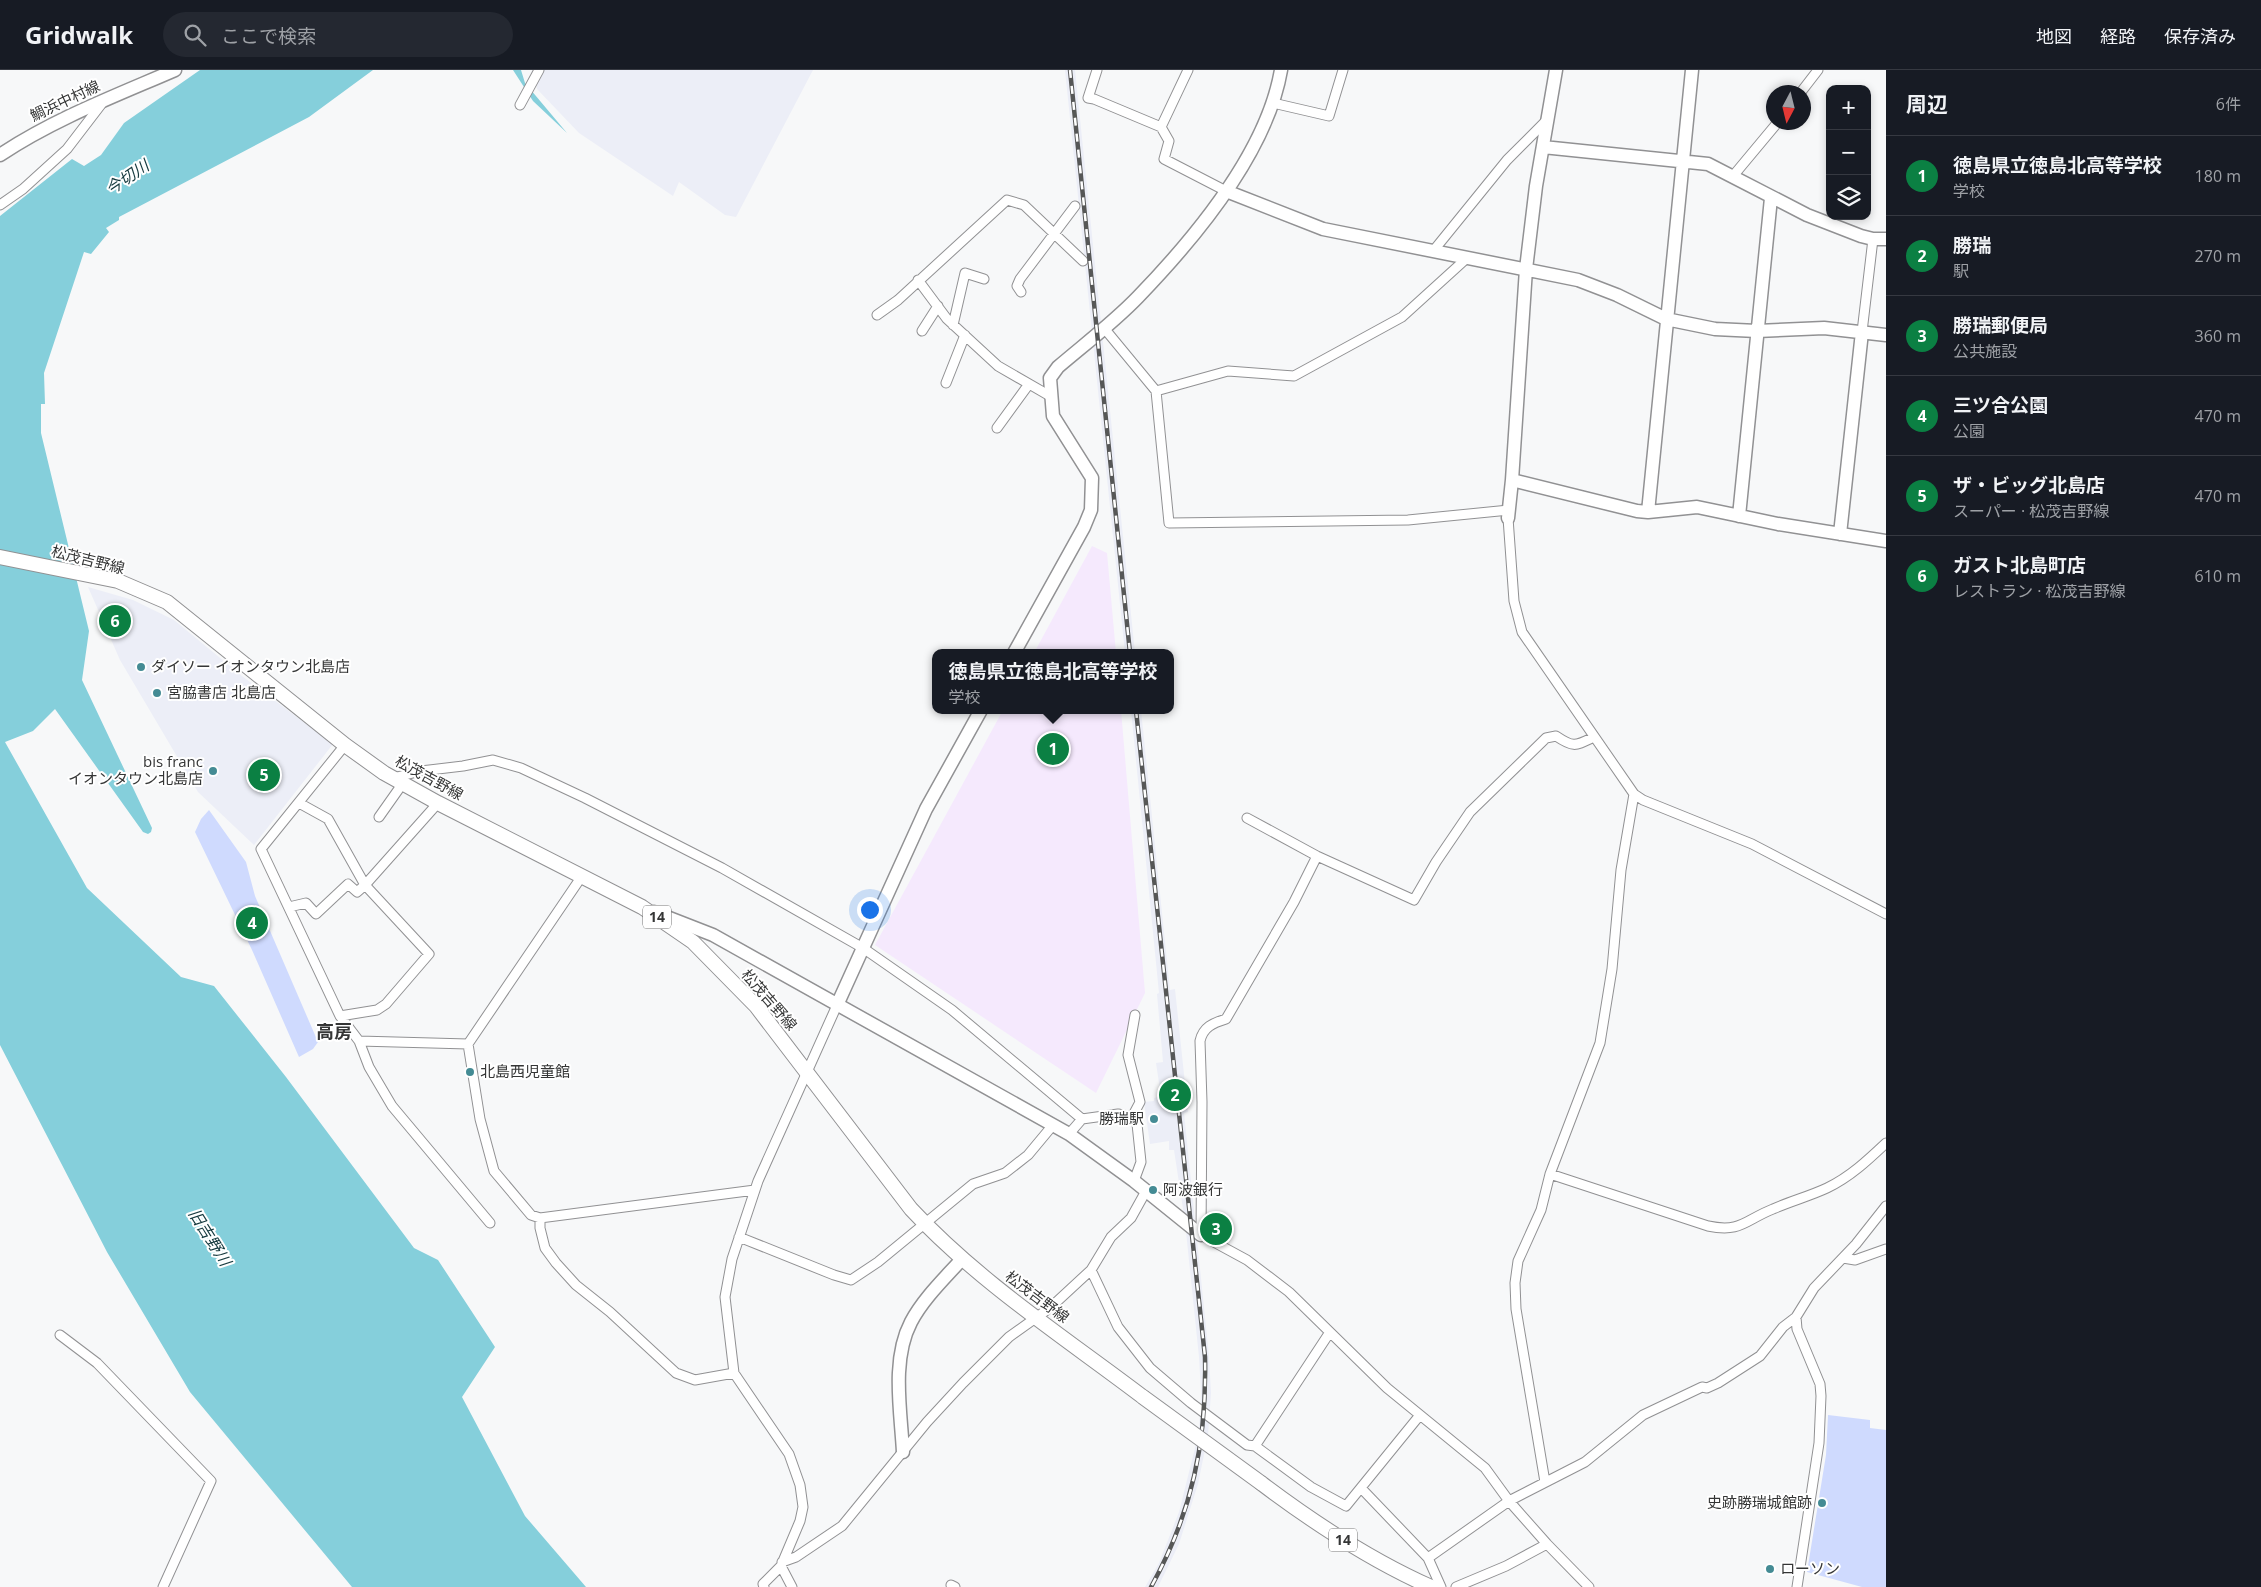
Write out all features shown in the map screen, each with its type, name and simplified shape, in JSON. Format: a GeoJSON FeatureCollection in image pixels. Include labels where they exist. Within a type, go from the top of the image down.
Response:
{"type":"FeatureCollection","features":[{"type":"Feature","properties":{"kind":"main road","name":"松茂吉野線"},"geometry":{"type":"LineString","coordinates":[[0,556],[118,581],[167,602],[345,745],[398,781],[642,907],[693,942],[756,1006],[911,1209],[962,1260],[1037,1318],[1318,1526],[1412,1579],[1432,1587]]}},
{"type":"Feature","properties":{"kind":"street","name":"鯛浜中村線"},"geometry":{"type":"LineString","coordinates":[[0,155],[30,135],[175,70]]}},
{"type":"Feature","properties":{"kind":"street"},"geometry":{"type":"LineString","coordinates":[[1097,70],[1088,98],[1162,127],[1169,141],[1164,159],[1226,191],[1322,229],[1578,280],[1598,287],[1666,319],[1716,329],[1757,332],[1824,328],[1886,334]]}},
{"type":"Feature","properties":{"kind":"street"},"geometry":{"type":"LineString","coordinates":[[1162,127],[1188,70]]}},
{"type":"Feature","properties":{"kind":"street"},"geometry":{"type":"LineString","coordinates":[[1016,649],[1084,527],[1091,510],[1092,478],[1053,416],[1050,378],[1058,367],[1137,298],[1185,244],[1226,191],[1264,125],[1273,103],[1281,70]]}},
{"type":"Feature","properties":{"kind":"street"},"geometry":{"type":"LineString","coordinates":[[1273,103],[1329,116],[1343,70]]}},
{"type":"Feature","properties":{"kind":"street"},"geometry":{"type":"LineString","coordinates":[[1556,70],[1526,269],[1509,514],[1514,601],[1522,632],[1634,794],[1643,800],[1752,844],[1886,914]]}},
{"type":"Feature","properties":{"kind":"street"},"geometry":{"type":"LineString","coordinates":[[1648,512],[1692,70]]}},
{"type":"Feature","properties":{"kind":"street"},"geometry":{"type":"LineString","coordinates":[[1806,85],[1818,70]]}},
{"type":"Feature","properties":{"kind":"street"},"geometry":{"type":"LineString","coordinates":[[520,104],[539,72]]}},
{"type":"Feature","properties":{"kind":"street"},"geometry":{"type":"LineString","coordinates":[[0,205],[24,188],[67,149],[103,102]]}},
{"type":"Feature","properties":{"kind":"street"},"geometry":{"type":"LineString","coordinates":[[1434,250],[1507,160],[1547,120]]}},
{"type":"Feature","properties":{"kind":"street"},"geometry":{"type":"LineString","coordinates":[[1733,176],[1771,130]]}},
{"type":"Feature","properties":{"kind":"street"},"geometry":{"type":"LineString","coordinates":[[1543,147],[1708,164],[1807,215],[1880,239],[1862,332],[1840,534]]}},
{"type":"Feature","properties":{"kind":"street"},"geometry":{"type":"LineString","coordinates":[[1739,516],[1772,198]]}},
{"type":"Feature","properties":{"kind":"street"},"geometry":{"type":"LineString","coordinates":[[877,315],[891,306],[1007,200],[1024,205],[1083,261]]}},
{"type":"Feature","properties":{"kind":"street"},"geometry":{"type":"LineString","coordinates":[[1021,292],[1017,286],[1020,279],[1075,206]]}},
{"type":"Feature","properties":{"kind":"street"},"geometry":{"type":"LineString","coordinates":[[1156,391],[1228,371],[1294,376],[1402,317],[1467,258]]}},
{"type":"Feature","properties":{"kind":"street"},"geometry":{"type":"LineString","coordinates":[[953,325],[966,273],[984,279]]}},
{"type":"Feature","properties":{"kind":"street"},"geometry":{"type":"LineString","coordinates":[[918,280],[953,325],[998,366],[1050,396]]}},
{"type":"Feature","properties":{"kind":"street"},"geometry":{"type":"LineString","coordinates":[[922,331],[938,306]]}},
{"type":"Feature","properties":{"kind":"street"},"geometry":{"type":"LineString","coordinates":[[1104,328],[1156,391],[1169,523],[1408,520],[1509,514]]}},
{"type":"Feature","properties":{"kind":"street"},"geometry":{"type":"LineString","coordinates":[[946,383],[965,335]]}},
{"type":"Feature","properties":{"kind":"street"},"geometry":{"type":"LineString","coordinates":[[997,428],[1028,384]]}},
{"type":"Feature","properties":{"kind":"street"},"geometry":{"type":"LineString","coordinates":[[1512,480],[1648,512],[1697,507],[1886,541]]}},
{"type":"Feature","properties":{"kind":"street"},"geometry":{"type":"LineString","coordinates":[[764,1587],[763,1584],[781,1564],[800,1521],[803,1507],[800,1485],[789,1454],[734,1373],[724,1297],[732,1259],[755,1190],[807,1071],[926,809],[979,714]]}},
{"type":"Feature","properties":{"kind":"street"},"geometry":{"type":"LineString","coordinates":[[1247,818],[1317,856],[1410,900],[1414,900],[1436,862],[1470,812],[1546,738],[1556,736],[1575,746],[1594,736]]}},
{"type":"Feature","properties":{"kind":"street"},"geometry":{"type":"LineString","coordinates":[[345,745],[261,849],[340,1016],[359,1041],[369,1067],[392,1106],[490,1223]]}},
{"type":"Feature","properties":{"kind":"street"},"geometry":{"type":"LineString","coordinates":[[379,816],[398,781],[421,771],[464,766],[493,760],[522,768],[675,843],[783,901],[863,948],[952,1010],[1082,1119]]}},
{"type":"Feature","properties":{"kind":"street"},"geometry":{"type":"LineString","coordinates":[[1546,1482],[1516,1309],[1515,1283],[1518,1261],[1540,1210],[1550,1174],[1600,1043],[1612,969],[1621,870],[1634,794]]}},
{"type":"Feature","properties":{"kind":"street"},"geometry":{"type":"LineString","coordinates":[[299,803],[328,819],[365,884],[429,954],[386,1004],[377,1010],[340,1016]]}},
{"type":"Feature","properties":{"kind":"street"},"geometry":{"type":"LineString","coordinates":[[289,907],[306,903],[316,914],[348,884],[357,892],[438,803]]}},
{"type":"Feature","properties":{"kind":"street"},"geometry":{"type":"LineString","coordinates":[[1202,1235],[1201,1034],[1210,1024],[1226,1019],[1294,902],[1317,856]]}},
{"type":"Feature","properties":{"kind":"street"},"geometry":{"type":"LineString","coordinates":[[582,876],[468,1044],[480,1120],[494,1172],[531,1215],[540,1218],[755,1190]]}},
{"type":"Feature","properties":{"kind":"street"},"geometry":{"type":"LineString","coordinates":[[642,907],[713,935],[838,1003],[1069,1134],[1134,1181],[1202,1235],[1247,1260],[1289,1292],[1387,1388],[1485,1468],[1508,1501],[1590,1587]]}},
{"type":"Feature","properties":{"kind":"street"},"geometry":{"type":"LineString","coordinates":[[1132,1116],[1140,1102],[1128,1055],[1135,1015]]}},
{"type":"Feature","properties":{"kind":"street"},"geometry":{"type":"LineString","coordinates":[[359,1041],[468,1044]]}},
{"type":"Feature","properties":{"kind":"street"},"geometry":{"type":"LineString","coordinates":[[1069,1134],[1082,1119],[1118,1114],[1132,1116],[1137,1124],[1141,1162],[1134,1181]]}},
{"type":"Feature","properties":{"kind":"street"},"geometry":{"type":"LineString","coordinates":[[739,1237],[851,1280],[878,1262],[973,1184],[1005,1173],[1028,1155],[1053,1125]]}},
{"type":"Feature","properties":{"kind":"street"},"geometry":{"type":"LineString","coordinates":[[1550,1174],[1708,1226],[1732,1228],[1742,1225],[1760,1214],[1829,1187],[1855,1171],[1886,1143]]}},
{"type":"Feature","properties":{"kind":"street"},"geometry":{"type":"LineString","coordinates":[[781,1564],[796,1558],[842,1526],[927,1422],[982,1363],[1009,1337],[1037,1318],[1091,1270],[1111,1237],[1131,1218],[1146,1191]]}},
{"type":"Feature","properties":{"kind":"street"},"geometry":{"type":"LineString","coordinates":[[1428,1558],[1508,1501],[1585,1462],[1643,1415],[1702,1387],[1707,1388],[1718,1383],[1751,1363],[1760,1356],[1783,1327],[1796,1317],[1814,1288],[1856,1244],[1886,1206]]}},
{"type":"Feature","properties":{"kind":"street"},"geometry":{"type":"LineString","coordinates":[[540,1218],[540,1228],[545,1248],[556,1263],[576,1285],[610,1312],[676,1373],[696,1380],[734,1373]]}},
{"type":"Feature","properties":{"kind":"street"},"geometry":{"type":"LineString","coordinates":[[1843,1258],[1855,1260],[1886,1249]]}},
{"type":"Feature","properties":{"kind":"street"},"geometry":{"type":"LineString","coordinates":[[903,1452],[900,1379],[904,1340],[911,1322],[926,1301],[962,1260]]}},
{"type":"Feature","properties":{"kind":"street"},"geometry":{"type":"LineString","coordinates":[[1091,1270],[1118,1327],[1150,1368],[1190,1404],[1247,1445],[1254,1446],[1311,1487],[1346,1506],[1420,1415]]}},
{"type":"Feature","properties":{"kind":"street"},"geometry":{"type":"LineString","coordinates":[[1796,1317],[1798,1329],[1820,1384],[1821,1396],[1819,1443],[1797,1587]]}},
{"type":"Feature","properties":{"kind":"street"},"geometry":{"type":"LineString","coordinates":[[1254,1446],[1330,1332]]}},
{"type":"Feature","properties":{"kind":"street"},"geometry":{"type":"LineString","coordinates":[[60,1335],[97,1362],[211,1481],[163,1587]]}},
{"type":"Feature","properties":{"kind":"street"},"geometry":{"type":"LineString","coordinates":[[1361,1488],[1428,1558],[1441,1587]]}},
{"type":"Feature","properties":{"kind":"street"},"geometry":{"type":"LineString","coordinates":[[1456,1587],[1506,1566],[1547,1544]]}},
{"type":"Feature","properties":{"kind":"street"},"geometry":{"type":"LineString","coordinates":[[781,1564],[792,1587]]}},
{"type":"Feature","properties":{"kind":"shaded area"},"geometry":{"type":"Polygon","coordinates":[[[532,70],[813,70],[736,217],[725,215],[679,182],[673,196],[579,133],[537,89],[532,70]]]}},
{"type":"Feature","properties":{"kind":"shaded area"},"geometry":{"type":"Polygon","coordinates":[[[1065,70],[1075,70],[1135,649],[1125,649],[1065,70]]]}},
{"type":"Feature","properties":{"kind":"shaded area"},"geometry":{"type":"Polygon","coordinates":[[[1092,546],[1107,553],[1116,649],[1036,649],[1092,546]]]}},
{"type":"Feature","properties":{"kind":"shaded area"},"geometry":{"type":"Polygon","coordinates":[[[88,587],[133,600],[174,620],[242,676],[333,744],[254,845],[198,792],[120,660],[88,587]]]}},
{"type":"Feature","properties":{"kind":"shaded area"},"geometry":{"type":"Polygon","coordinates":[[[1001,714],[1121,714],[1145,993],[1096,1093],[875,945],[1001,714]]]}},
{"type":"Feature","properties":{"kind":"shaded area"},"geometry":{"type":"Polygon","coordinates":[[[1131,714],[1141,714],[1170,990],[1175,989],[1188,1112],[1184,1113],[1209,1356],[1211,1393],[1208,1435],[1198,1484],[1179,1544],[1158,1587],[1145,1587],[1159,1563],[1179,1512],[1199,1432],[1201,1393],[1185,1222],[1174,1150],[1169,1150],[1169,1141],[1150,1144],[1144,1102],[1154,1101],[1154,1098],[1161,1096],[1156,1063],[1163,1062],[1157,994],[1159,993],[1131,714]]]}},
{"type":"Feature","properties":{"kind":"shaded area"},"geometry":{"type":"Polygon","coordinates":[[[209,810],[246,862],[255,896],[318,1042],[313,1049],[299,1057],[252,950],[195,832],[201,819],[209,810]]]}},
{"type":"Feature","properties":{"kind":"shaded area"},"geometry":{"type":"Polygon","coordinates":[[[1828,1415],[1870,1420],[1870,1428],[1886,1430],[1886,1587],[1862,1587],[1807,1572],[1826,1455],[1828,1415]]]}},
{"type":"Feature","properties":{"kind":"water"},"geometry":{"type":"Polygon","coordinates":[[[200,70],[373,70],[309,117],[119,217],[119,220],[106,228],[109,232],[91,254],[84,252],[44,373],[45,404],[41,404],[41,433],[89,631],[82,680],[152,828],[151,832],[148,834],[143,832],[55,709],[33,731],[5,742],[87,888],[181,977],[214,986],[286,1077],[414,1248],[438,1260],[495,1347],[462,1397],[525,1516],[586,1587],[352,1587],[190,1392],[107,1252],[0,1045],[0,216],[72,159],[84,166],[101,155],[124,123],[200,70]]]}},
{"type":"Feature","properties":{"kind":"water"},"geometry":{"type":"Polygon","coordinates":[[[513,70],[521,70],[525,83],[567,133],[533,101],[513,70]]]}},
{"type":"Feature","properties":{"kind":"railway"},"geometry":{"type":"LineString","coordinates":[[1070,70],[1130,649]]}},
{"type":"Feature","properties":{"kind":"railway"},"geometry":{"type":"LineString","coordinates":[[1136,714],[1205,1357],[1203,1418],[1200,1448],[1194,1476],[1177,1532],[1151,1587]]}},
{"type":"Feature","properties":{"kind":"place","name":"ガスト北島町店"},"geometry":{"type":"Point","coordinates":[115,621]}},
{"type":"Feature","properties":{"kind":"place","name":"ダイソー イオンタウン北島店"},"geometry":{"type":"Point","coordinates":[141,667]}},
{"type":"Feature","properties":{"kind":"place","name":"宮脇書店 北島店"},"geometry":{"type":"Point","coordinates":[157,693]}},
{"type":"Feature","properties":{"kind":"place","name":"徳島県立徳島北高等学校"},"geometry":{"type":"Point","coordinates":[1053,749]}},
{"type":"Feature","properties":{"kind":"place","name":"bis franc イオンタウン北島店"},"geometry":{"type":"Point","coordinates":[213,771]}},
{"type":"Feature","properties":{"kind":"place","name":"ザ・ビッグ北島店"},"geometry":{"type":"Point","coordinates":[264,775]}},
{"type":"Feature","properties":{"kind":"place","name":"三ツ合公園"},"geometry":{"type":"Point","coordinates":[252,923]}},
{"type":"Feature","properties":{"kind":"place","name":"北島西児童館"},"geometry":{"type":"Point","coordinates":[470,1072]}},
{"type":"Feature","properties":{"kind":"place","name":"勝瑞"},"geometry":{"type":"Point","coordinates":[1175,1095]}},
{"type":"Feature","properties":{"kind":"place","name":"勝瑞駅"},"geometry":{"type":"Point","coordinates":[1154,1119]}},
{"type":"Feature","properties":{"kind":"place","name":"阿波銀行"},"geometry":{"type":"Point","coordinates":[1153,1190]}},
{"type":"Feature","properties":{"kind":"place","name":"勝瑞郵便局"},"geometry":{"type":"Point","coordinates":[1216,1229]}},
{"type":"Feature","properties":{"kind":"place","name":"史跡勝瑞城館跡"},"geometry":{"type":"Point","coordinates":[1822,1503]}},
{"type":"Feature","properties":{"kind":"place","name":"ローソン"},"geometry":{"type":"Point","coordinates":[1770,1569]}},
{"type":"Feature","properties":{"kind":"district","name":"高房"},"geometry":{"type":"Point","coordinates":[334,1032]}},
{"type":"Feature","properties":{"kind":"water label","name":"今切川"},"geometry":{"type":"Point","coordinates":[127,177]}},
{"type":"Feature","properties":{"kind":"water label","name":"旧吉野川"},"geometry":{"type":"Point","coordinates":[210,1237]}}]}
